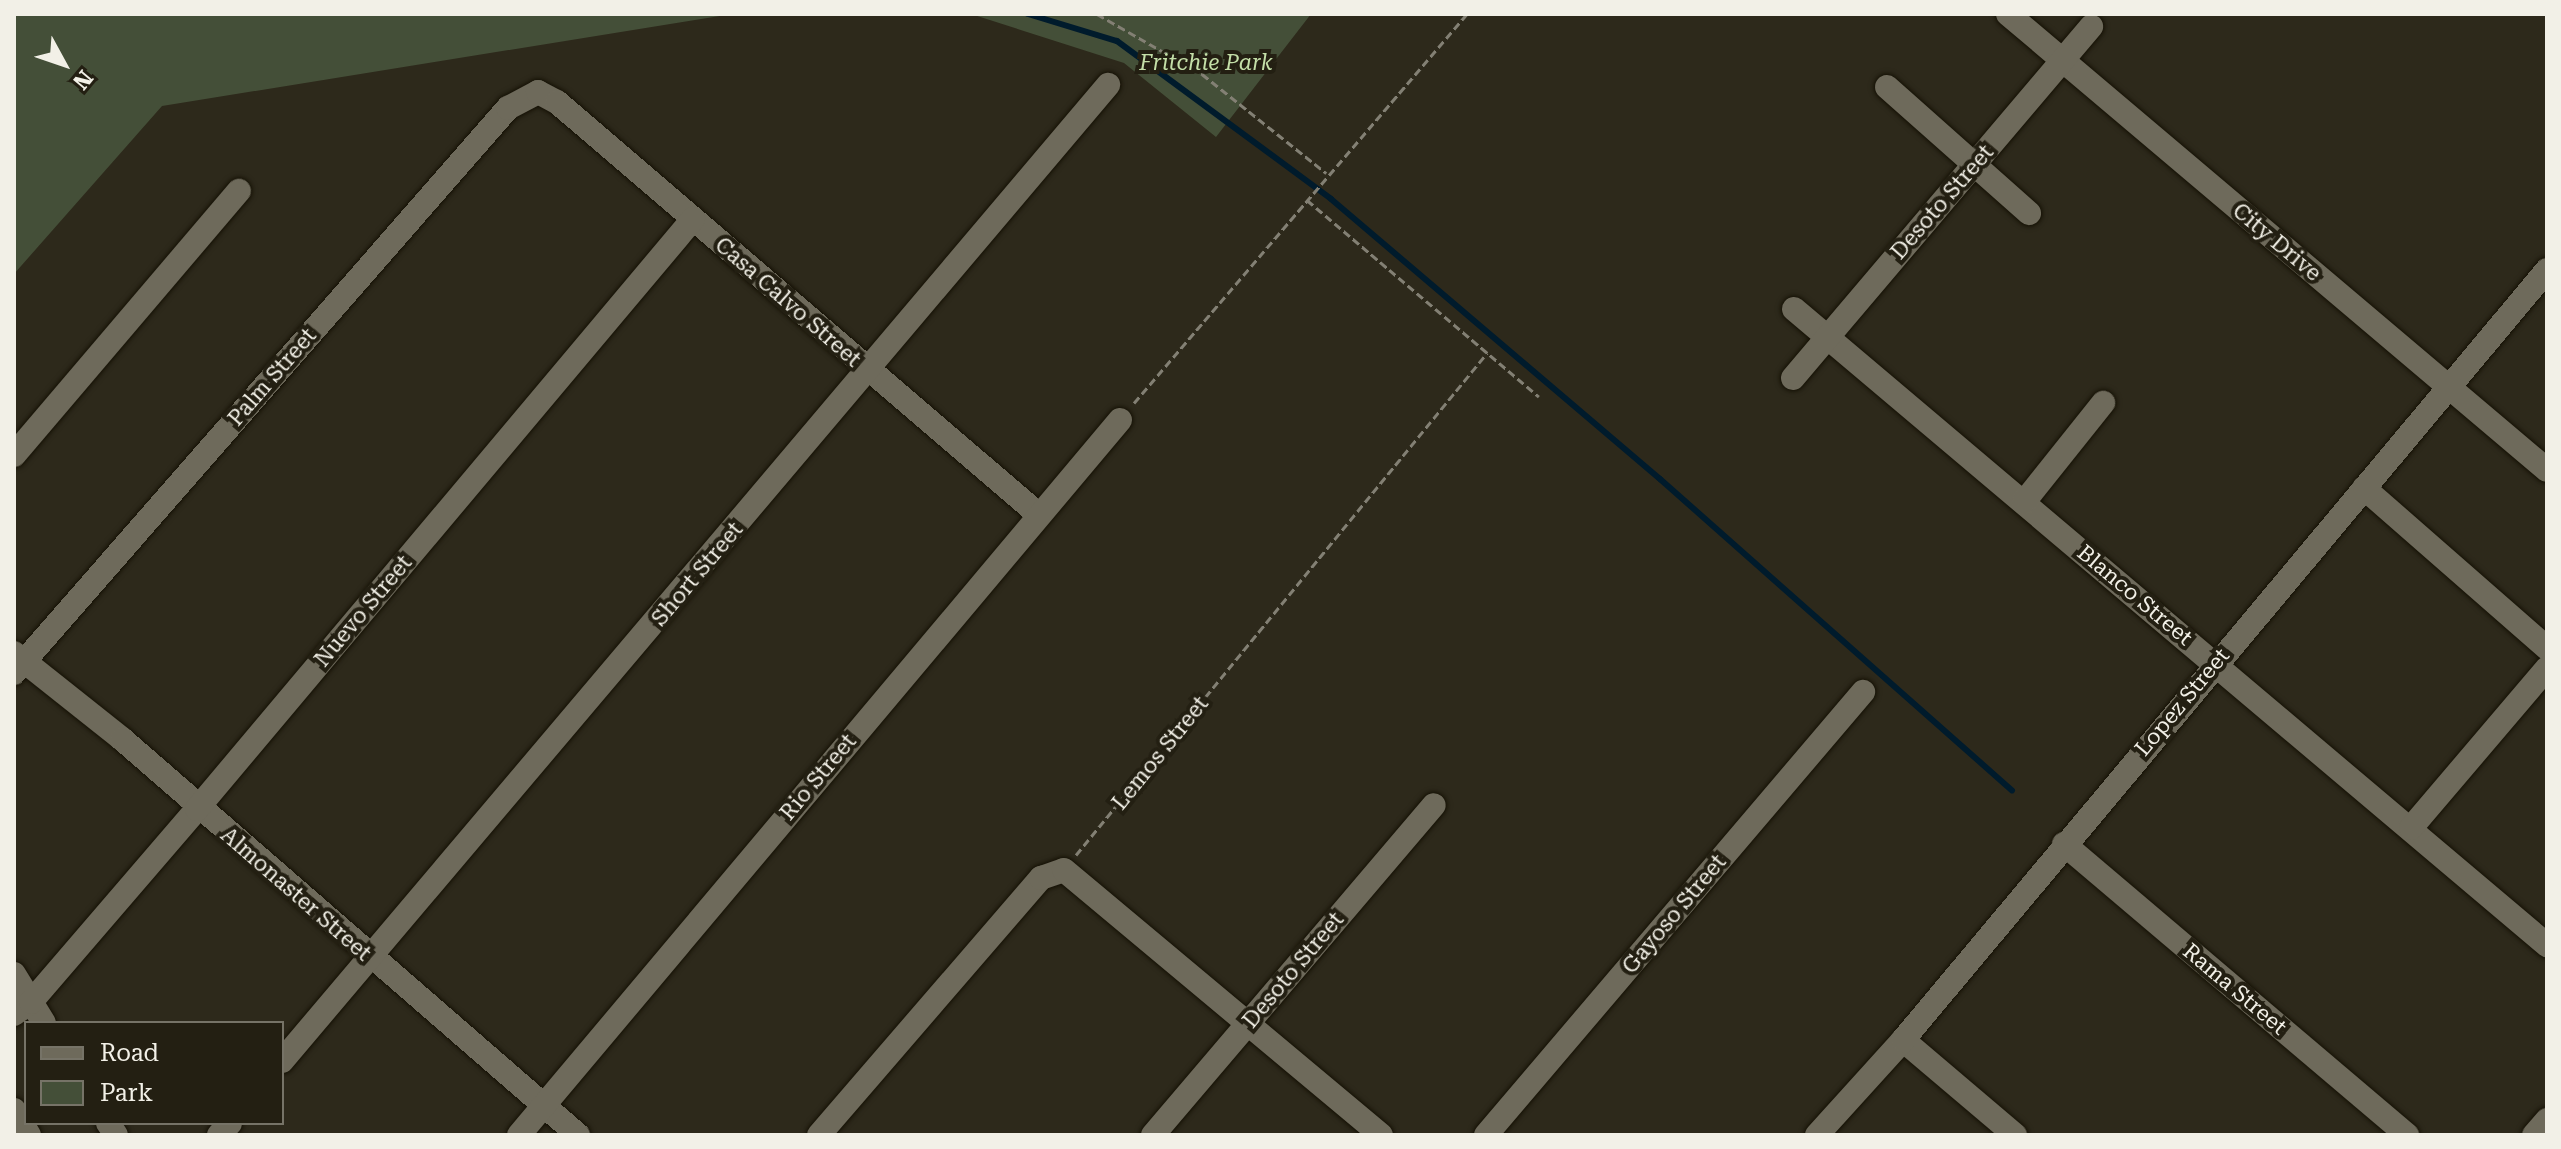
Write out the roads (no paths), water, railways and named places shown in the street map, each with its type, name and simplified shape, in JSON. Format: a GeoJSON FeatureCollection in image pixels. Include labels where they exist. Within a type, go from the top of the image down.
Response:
{"type":"FeatureCollection","features":[{"type":"Feature","properties":{"kind":"street","name":"City Drive"},"geometry":{"type":"LineString","coordinates":[[2008,14],[2547,470]]}},
{"type":"Feature","properties":{"kind":"street","name":"Desoto Street"},"geometry":{"type":"LineString","coordinates":[[1793,378],[1827,332],[1977,165],[2091,26]]}},
{"type":"Feature","properties":{"kind":"street","name":"Short Street"},"geometry":{"type":"LineString","coordinates":[[284,1059],[869,372],[1108,85]]}},
{"type":"Feature","properties":{"kind":"street"},"geometry":{"type":"LineString","coordinates":[[1887,87],[2029,213]]}},
{"type":"Feature","properties":{"kind":"street","name":"Casa Calvo Street"},"geometry":{"type":"LineString","coordinates":[[538,92],[557,102],[1038,514]]}},
{"type":"Feature","properties":{"kind":"street","name":"Palm Street"},"geometry":{"type":"LineString","coordinates":[[17,663],[508,108],[538,92]]}},
{"type":"Feature","properties":{"kind":"street"},"geometry":{"type":"LineString","coordinates":[[14,455],[239,191]]}},
{"type":"Feature","properties":{"kind":"street","name":"Nuevo Street"},"geometry":{"type":"LineString","coordinates":[[22,1008],[197,809],[693,219]]}},
{"type":"Feature","properties":{"kind":"street","name":"Lopez Street"},"geometry":{"type":"LineString","coordinates":[[1817,1135],[1903,1040],[2215,662],[2547,270]]}},
{"type":"Feature","properties":{"kind":"street","name":"Blanco Street"},"geometry":{"type":"LineString","coordinates":[[1794,309],[1827,332],[2547,945]]}},
{"type":"Feature","properties":{"kind":"street"},"geometry":{"type":"LineString","coordinates":[[2024,502],[2103,403]]}},
{"type":"Feature","properties":{"kind":"street","name":"Rio Street"},"geometry":{"type":"LineString","coordinates":[[519,1135],[1120,420]]}},
{"type":"Feature","properties":{"kind":"street"},"geometry":{"type":"LineString","coordinates":[[2364,488],[2547,648]]}},
{"type":"Feature","properties":{"kind":"street","name":"Almonaster Street"},"geometry":{"type":"LineString","coordinates":[[17,663],[122,739],[197,809],[578,1135]]}},
{"type":"Feature","properties":{"kind":"street"},"geometry":{"type":"LineString","coordinates":[[2411,828],[2547,668]]}},
{"type":"Feature","properties":{"kind":"street","name":"Gayoso Street"},"geometry":{"type":"LineString","coordinates":[[1486,1135],[1863,692]]}},
{"type":"Feature","properties":{"kind":"street","name":"Desoto Street"},"geometry":{"type":"LineString","coordinates":[[1153,1135],[1434,805]]}},
{"type":"Feature","properties":{"kind":"street","name":"Rama Street"},"geometry":{"type":"LineString","coordinates":[[2064,844],[2407,1135]]}},
{"type":"Feature","properties":{"kind":"street"},"geometry":{"type":"LineString","coordinates":[[819,1135],[1041,878],[1064,870],[1381,1135]]}},
{"type":"Feature","properties":{"kind":"street"},"geometry":{"type":"LineString","coordinates":[[14,974],[22,1008],[41,1021]]}},
{"type":"Feature","properties":{"kind":"street"},"geometry":{"type":"LineString","coordinates":[[1903,1040],[2015,1135]]}},
{"type":"Feature","properties":{"kind":"street"},"geometry":{"type":"LineString","coordinates":[[14,1110],[29,1135]]}},
{"type":"Feature","properties":{"kind":"street"},"geometry":{"type":"LineString","coordinates":[[2534,1135],[2547,1120]]}},
{"type":"Feature","properties":{"kind":"waterway"},"geometry":{"type":"LineString","coordinates":[[1028,14],[1117,41],[1331,199],[1660,479],[2012,790]]}},
{"type":"Feature","properties":{"kind":"park label","name":"Fritchie Park"},"geometry":{"type":"Point","coordinates":[1206,63]}}]}
